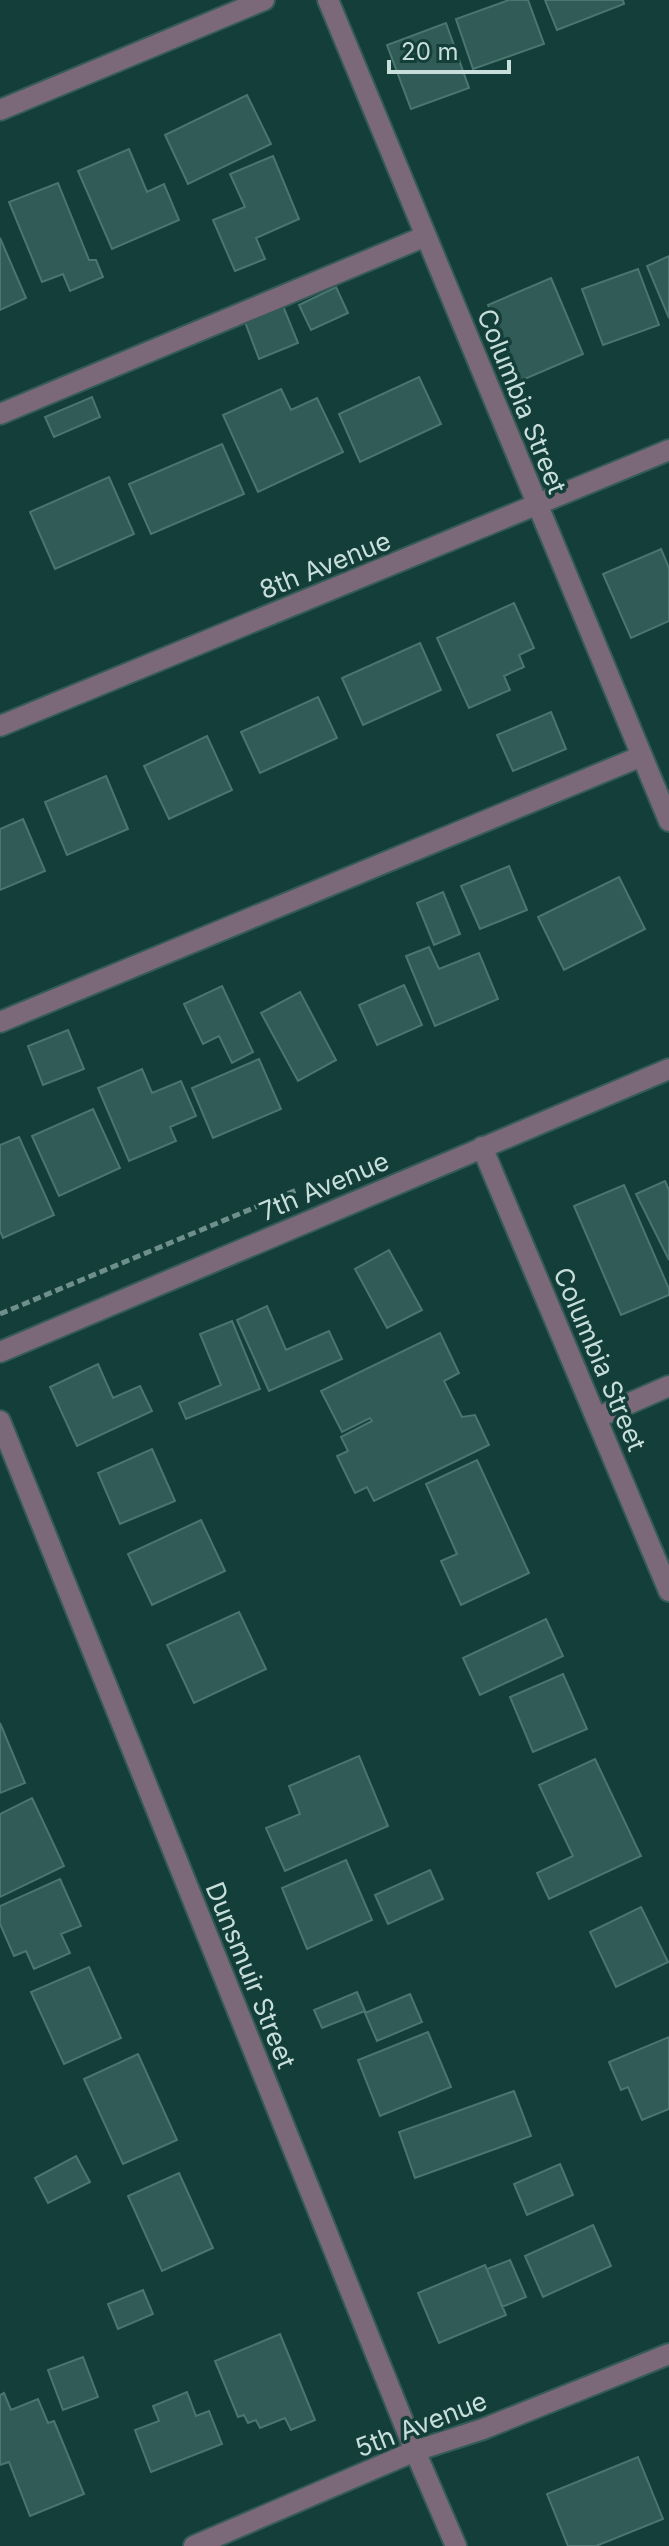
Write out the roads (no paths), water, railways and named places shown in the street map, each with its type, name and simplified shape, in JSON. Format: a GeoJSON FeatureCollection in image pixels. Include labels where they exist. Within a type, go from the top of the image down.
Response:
{"type":"FeatureCollection","features":[{"type":"Feature","properties":{"kind":"street"},"geometry":{"type":"LineString","coordinates":[[0,110],[264,0]]}},
{"type":"Feature","properties":{"kind":"street","name":"Columbia Street"},"geometry":{"type":"LineString","coordinates":[[328,0],[669,821]]}},
{"type":"Feature","properties":{"kind":"street"},"geometry":{"type":"LineString","coordinates":[[0,414],[426,236]]}},
{"type":"Feature","properties":{"kind":"street","name":"8th Avenue"},"geometry":{"type":"LineString","coordinates":[[0,726],[669,450]]}},
{"type":"Feature","properties":{"kind":"street"},"geometry":{"type":"LineString","coordinates":[[0,1022],[642,756]]}},
{"type":"Feature","properties":{"kind":"street","name":"7th Avenue"},"geometry":{"type":"LineString","coordinates":[[0,1352],[669,1069]]}},
{"type":"Feature","properties":{"kind":"street","name":"Columbia Street"},"geometry":{"type":"LineString","coordinates":[[482,1147],[669,1591]]}},
{"type":"Feature","properties":{"kind":"street"},"geometry":{"type":"LineString","coordinates":[[596,1418],[669,1386]]}},
{"type":"Feature","properties":{"kind":"street","name":"Dunsmuir Street"},"geometry":{"type":"LineString","coordinates":[[0,1421],[456,2546]]}},
{"type":"Feature","properties":{"kind":"street","name":"5th Avenue"},"geometry":{"type":"LineString","coordinates":[[194,2546],[415,2451],[483,2429],[669,2354]]}}]}
